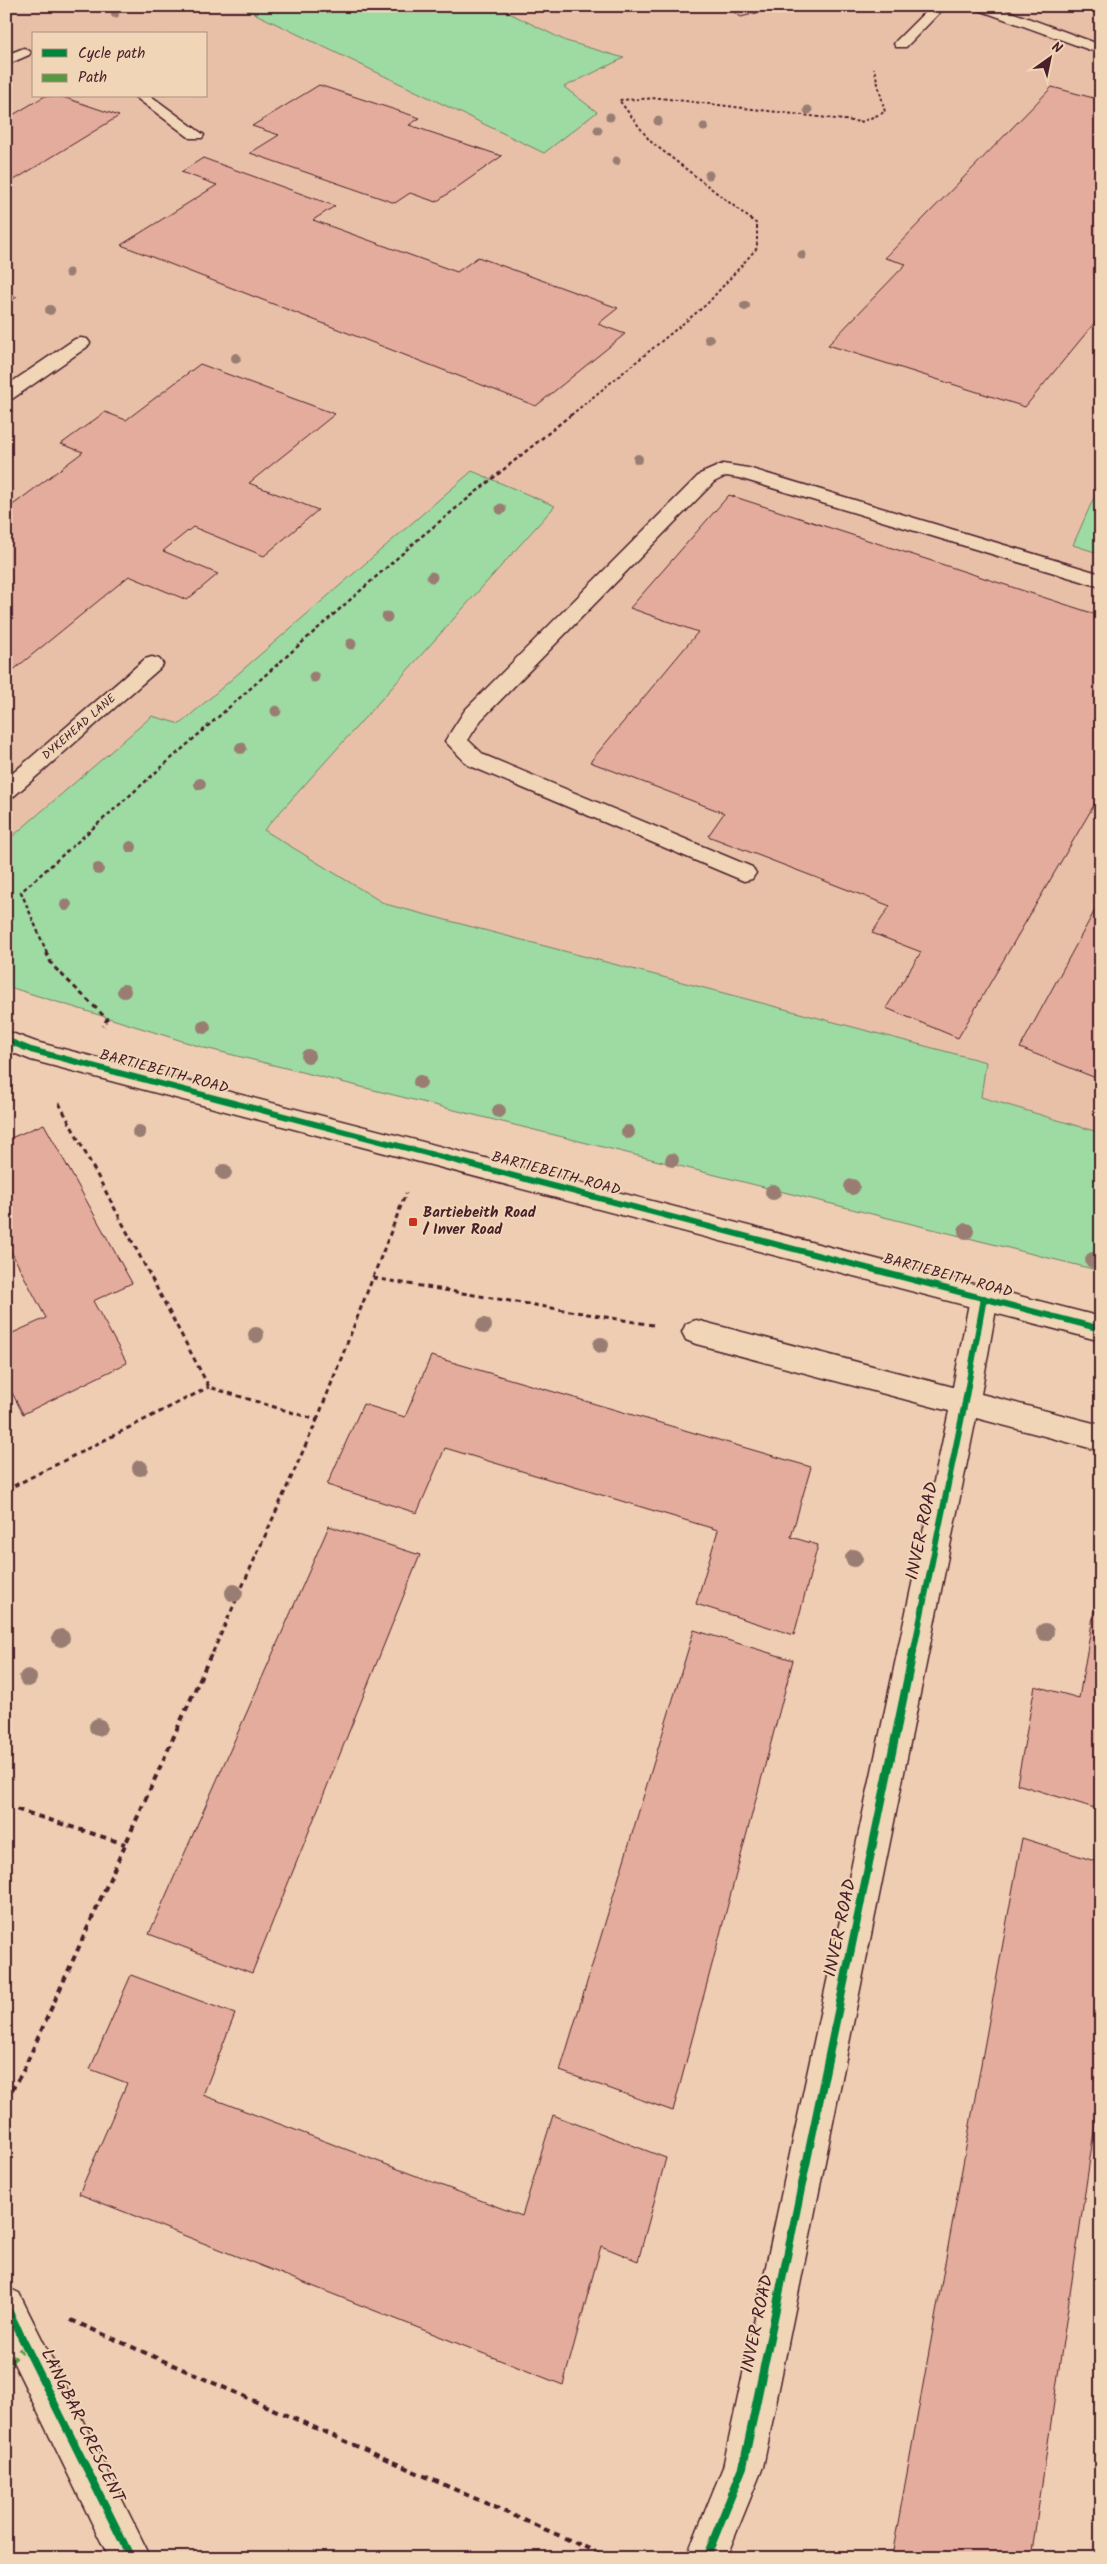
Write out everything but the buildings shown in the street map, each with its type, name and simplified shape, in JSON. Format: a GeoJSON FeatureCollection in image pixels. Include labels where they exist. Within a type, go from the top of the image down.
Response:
{"type":"FeatureCollection","features":[{"type":"Feature","properties":{"kind":"street"},"geometry":{"type":"LineString","coordinates":[[900,44],[939,6]]}},
{"type":"Feature","properties":{"kind":"street"},"geometry":{"type":"LineString","coordinates":[[981,6],[1101,50]]}},
{"type":"Feature","properties":{"kind":"street"},"geometry":{"type":"LineString","coordinates":[[6,46],[29,53]]}},
{"type":"Feature","properties":{"kind":"street"},"geometry":{"type":"LineString","coordinates":[[6,61],[29,53]]}},
{"type":"Feature","properties":{"kind":"street"},"geometry":{"type":"LineString","coordinates":[[144,98],[196,135]]}},
{"type":"Feature","properties":{"kind":"street"},"geometry":{"type":"LineString","coordinates":[[6,395],[81,343]]}},
{"type":"Feature","properties":{"kind":"street"},"geometry":{"type":"LineString","coordinates":[[744,873],[476,760],[456,741],[473,715],[707,478],[724,470],[741,472],[1101,581]]}},
{"type":"Feature","properties":{"kind":"street","name":"DYKEHEAD LANE"},"geometry":{"type":"LineString","coordinates":[[6,791],[152,664]]}},
{"type":"Feature","properties":{"kind":"street","name":"BARTIEBEITH ROAD"},"geometry":{"type":"LineString","coordinates":[[6,1040],[31,1050],[1101,1329]]}},
{"type":"Feature","properties":{"kind":"street","name":"INVER ROAD"},"geometry":{"type":"LineString","coordinates":[[706,2558],[744,2467],[966,1402],[984,1298]]}},
{"type":"Feature","properties":{"kind":"street"},"geometry":{"type":"LineString","coordinates":[[696,1332],[1101,1438]]}},
{"type":"Feature","properties":{"kind":"street","name":"LANGBAR CRESCENT"},"geometry":{"type":"LineString","coordinates":[[6,2306],[131,2558]]}},
{"type":"Feature","properties":{"kind":"path"},"geometry":{"type":"LineString","coordinates":[[85,1064],[107,1019],[52,965],[21,892],[422,536],[707,304],[757,248],[757,224],[650,141],[619,100],[660,98],[861,122],[885,112],[868,42],[900,44]]}},
{"type":"Feature","properties":{"kind":"path"},"geometry":{"type":"LineString","coordinates":[[31,1050],[209,1386]]}},
{"type":"Feature","properties":{"kind":"path"},"geometry":{"type":"LineString","coordinates":[[6,2100],[23,2071],[317,1420],[422,1152]]}},
{"type":"Feature","properties":{"kind":"path"},"geometry":{"type":"LineString","coordinates":[[373,1278],[696,1332]]}},
{"type":"Feature","properties":{"kind":"path"},"geometry":{"type":"LineString","coordinates":[[6,1490],[209,1386],[317,1420]]}},
{"type":"Feature","properties":{"kind":"path"},"geometry":{"type":"LineString","coordinates":[[6,1806],[125,1844]]}},
{"type":"Feature","properties":{"kind":"path"},"geometry":{"type":"LineString","coordinates":[[61,2315],[610,2558]]}},
{"type":"Feature","properties":{"kind":"shaded area"},"geometry":{"type":"Polygon","coordinates":[[[6,6],[1101,6],[1101,1271],[205,1048],[6,986],[6,6]]]}},
{"type":"Feature","properties":{"kind":"green space"},"geometry":{"type":"Polygon","coordinates":[[[239,6],[495,6],[566,41],[624,58],[564,87],[597,112],[544,153],[239,6]]]}},
{"type":"Feature","properties":{"kind":"green space"},"geometry":{"type":"Polygon","coordinates":[[[472,471],[555,506],[264,830],[385,904],[986,1062],[981,1097],[1101,1133],[1101,1271],[205,1048],[6,986],[6,842],[152,716],[180,724],[472,471]]]}},
{"type":"Feature","properties":{"kind":"green space"},"geometry":{"type":"Polygon","coordinates":[[[1101,481],[1101,554],[1073,545],[1101,481]]]}},
{"type":"Feature","properties":{"kind":"marked path"},"geometry":{"type":"LineString","coordinates":[[6,2365],[26,2346]]}},
{"type":"Feature","properties":{"kind":"cycle path"},"geometry":{"type":"LineString","coordinates":[[6,1040],[31,1050],[1101,1329]]}},
{"type":"Feature","properties":{"kind":"cycle path"},"geometry":{"type":"LineString","coordinates":[[706,2558],[743,2467],[965,1402],[984,1298]]}},
{"type":"Feature","properties":{"kind":"cycle path"},"geometry":{"type":"LineString","coordinates":[[6,2306],[131,2558]]}},
{"type":"Feature","properties":{"kind":"place","name":"Bartiebeith Road / Inver Road"},"geometry":{"type":"Point","coordinates":[413,1222]}}]}
